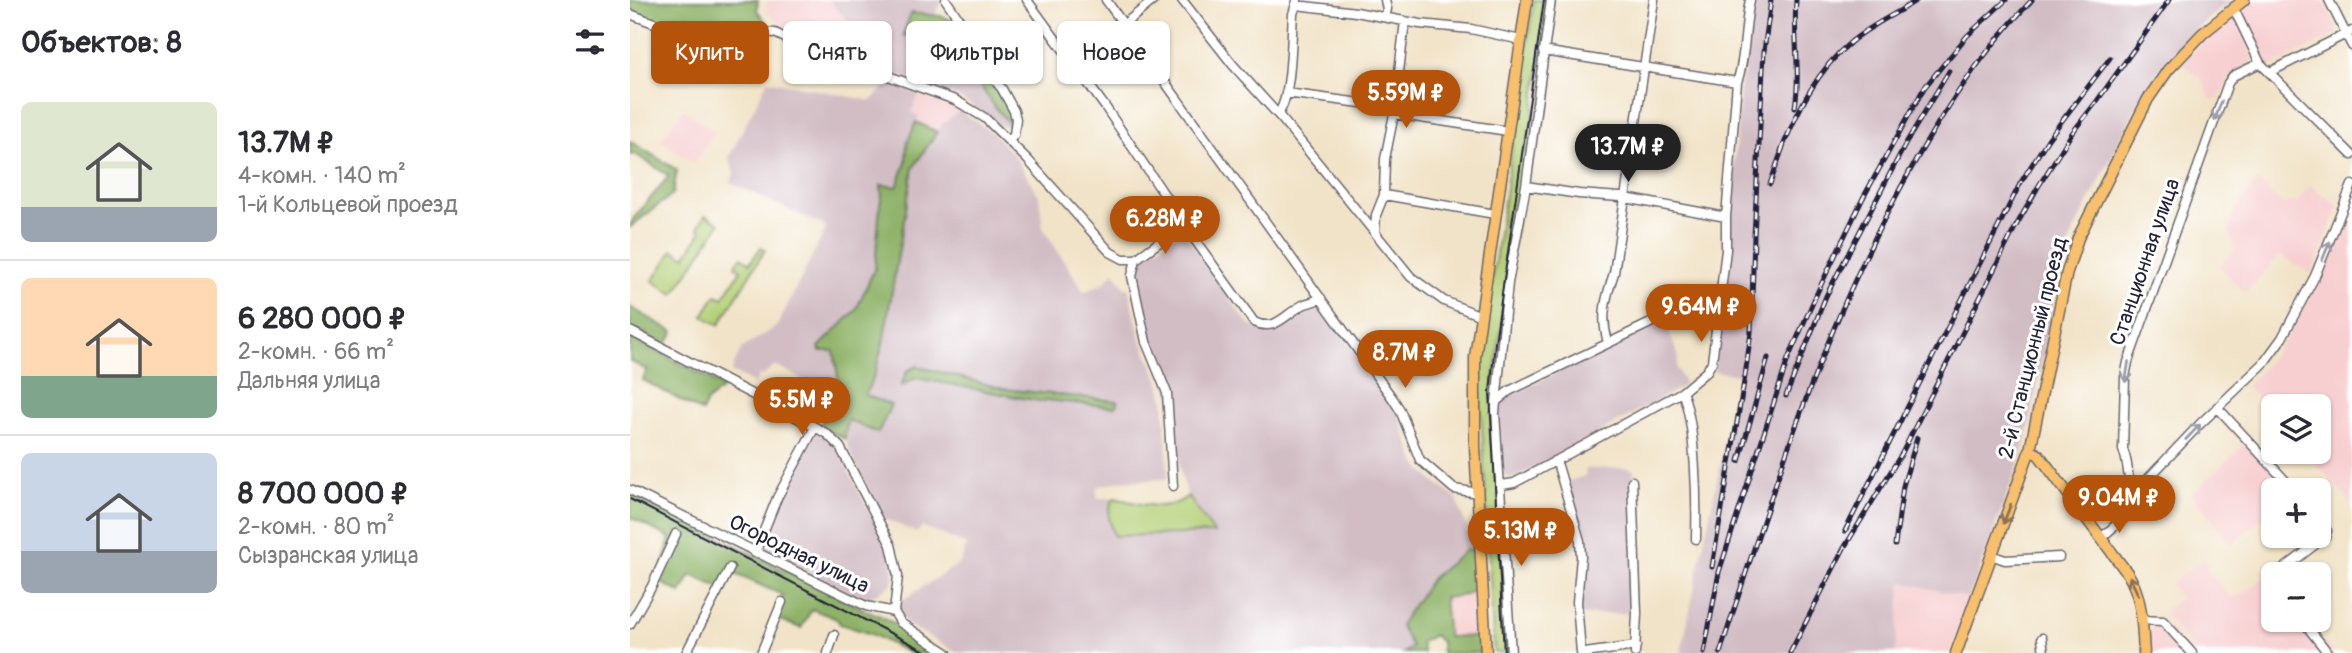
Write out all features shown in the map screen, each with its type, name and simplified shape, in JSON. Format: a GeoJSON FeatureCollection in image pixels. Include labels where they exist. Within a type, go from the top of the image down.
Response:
{"type":"FeatureCollection","features":[{"type":"Feature","properties":{"kind":"main road"},"geometry":{"type":"LineString","coordinates":[[1486,653],[1474,390],[1475,358],[1527,0]]}},
{"type":"Feature","properties":{"kind":"main road","name":"2-й Станционный проезд"},"geometry":{"type":"LineString","coordinates":[[1956,653],[2031,450],[2067,272],[2078,238],[2148,99],[2168,70],[2179,56],[2244,0]]}},
{"type":"Feature","properties":{"kind":"main road"},"geometry":{"type":"LineString","coordinates":[[2031,450],[2039,455],[2137,588],[2144,653]]}},
{"type":"Feature","properties":{"kind":"street"},"geometry":{"type":"LineString","coordinates":[[946,0],[970,36],[987,71],[1002,89],[1014,111],[1014,135],[1009,141]]}},
{"type":"Feature","properties":{"kind":"street"},"geometry":{"type":"LineString","coordinates":[[1027,0],[1254,322],[1263,326],[1275,324],[1304,304],[1321,298]]}},
{"type":"Feature","properties":{"kind":"street"},"geometry":{"type":"LineString","coordinates":[[1106,0],[1120,21]]}},
{"type":"Feature","properties":{"kind":"street"},"geometry":{"type":"LineString","coordinates":[[1128,21],[1154,0]]}},
{"type":"Feature","properties":{"kind":"street"},"geometry":{"type":"LineString","coordinates":[[1182,0],[1233,65],[1278,114],[1411,277],[1444,301],[1481,316]]}},
{"type":"Feature","properties":{"kind":"street"},"geometry":{"type":"LineString","coordinates":[[1385,0],[1385,17]]}},
{"type":"Feature","properties":{"kind":"street"},"geometry":{"type":"LineString","coordinates":[[1511,653],[1502,485],[1495,413],[1508,283],[1526,186],[1551,0]]}},
{"type":"Feature","properties":{"kind":"street"},"geometry":{"type":"LineString","coordinates":[[1608,342],[1603,323],[1604,302],[1614,273],[1654,0]]}},
{"type":"Feature","properties":{"kind":"street"},"geometry":{"type":"LineString","coordinates":[[1502,485],[1514,483],[1682,391],[1707,370],[1712,362],[1726,250],[1726,217],[1731,185],[1737,82],[1741,73],[1745,23],[1750,0]]}},
{"type":"Feature","properties":{"kind":"street"},"geometry":{"type":"LineString","coordinates":[[2329,0],[2349,32],[2352,46]]}},
{"type":"Feature","properties":{"kind":"street"},"geometry":{"type":"LineString","coordinates":[[1278,114],[1286,93],[1293,14],[1297,3],[1471,29],[1521,40]]}},
{"type":"Feature","properties":{"kind":"street"},"geometry":{"type":"LineString","coordinates":[[2233,7],[2260,63],[2352,155]]}},
{"type":"Feature","properties":{"kind":"street"},"geometry":{"type":"LineString","coordinates":[[630,14],[699,40],[734,41],[761,32],[775,33],[812,52],[818,62],[880,73],[955,100],[985,118],[1111,253],[1123,259],[1136,259],[1172,233],[1190,233]]}},
{"type":"Feature","properties":{"kind":"street"},"geometry":{"type":"LineString","coordinates":[[1374,231],[1376,215],[1384,195],[1385,159],[1395,110],[1405,21]]}},
{"type":"Feature","properties":{"kind":"street"},"geometry":{"type":"LineString","coordinates":[[2270,72],[2349,32]]}},
{"type":"Feature","properties":{"kind":"street"},"geometry":{"type":"LineString","coordinates":[[1543,51],[1737,82]]}},
{"type":"Feature","properties":{"kind":"street","name":"Станционная улица"},"geometry":{"type":"LineString","coordinates":[[2134,495],[2129,484],[2127,458],[2123,450],[2125,377],[2128,362],[2228,83],[2233,76],[2260,63]]}},
{"type":"Feature","properties":{"kind":"street"},"geometry":{"type":"LineString","coordinates":[[1166,84],[1400,410],[1420,460],[1454,489],[1478,493]]}},
{"type":"Feature","properties":{"kind":"street"},"geometry":{"type":"LineString","coordinates":[[1286,93],[1383,106],[1507,131]]}},
{"type":"Feature","properties":{"kind":"street"},"geometry":{"type":"LineString","coordinates":[[2101,537],[2125,517],[2134,495],[2217,407],[2263,364],[2282,338],[2320,265],[2352,185]]}},
{"type":"Feature","properties":{"kind":"street"},"geometry":{"type":"LineString","coordinates":[[1526,186],[1625,198],[1726,217]]}},
{"type":"Feature","properties":{"kind":"street"},"geometry":{"type":"LineString","coordinates":[[1384,195],[1495,214]]}},
{"type":"Feature","properties":{"kind":"street"},"geometry":{"type":"LineString","coordinates":[[1136,259],[1132,276],[1146,342],[1167,394],[1173,486]]}},
{"type":"Feature","properties":{"kind":"street"},"geometry":{"type":"LineString","coordinates":[[1497,401],[1509,391],[1608,342],[1693,304],[1719,298]]}},
{"type":"Feature","properties":{"kind":"street"},"geometry":{"type":"LineString","coordinates":[[630,331],[835,440],[891,545],[898,576],[894,612]]}},
{"type":"Feature","properties":{"kind":"street"},"geometry":{"type":"LineString","coordinates":[[1682,391],[1689,418],[1696,488],[1696,539]]}},
{"type":"Feature","properties":{"kind":"street"},"geometry":{"type":"LineString","coordinates":[[2217,407],[2283,478]]}},
{"type":"Feature","properties":{"kind":"street"},"geometry":{"type":"LineString","coordinates":[[755,553],[777,498],[814,427]]}},
{"type":"Feature","properties":{"kind":"street"},"geometry":{"type":"LineString","coordinates":[[1554,461],[1558,466],[1580,541],[1577,602],[1583,653],[1636,649],[1632,481]]}},
{"type":"Feature","properties":{"kind":"street","name":"Огородная улица"},"geometry":{"type":"LineString","coordinates":[[630,489],[866,607],[894,612],[901,623],[947,653]]}},
{"type":"Feature","properties":{"kind":"street"},"geometry":{"type":"LineString","coordinates":[[630,624],[652,586],[676,534]]}},
{"type":"Feature","properties":{"kind":"street"},"geometry":{"type":"LineString","coordinates":[[2291,562],[2309,548]]}},
{"type":"Feature","properties":{"kind":"street"},"geometry":{"type":"LineString","coordinates":[[1991,555],[2005,560],[2059,556]]}},
{"type":"Feature","properties":{"kind":"street"},"geometry":{"type":"LineString","coordinates":[[686,653],[730,568]]}},
{"type":"Feature","properties":{"kind":"street"},"geometry":{"type":"LineString","coordinates":[[761,653],[782,602]]}},
{"type":"Feature","properties":{"kind":"street"},"geometry":{"type":"LineString","coordinates":[[2141,620],[2163,621],[2192,653]]}},
{"type":"Feature","properties":{"kind":"street"},"geometry":{"type":"LineString","coordinates":[[2311,632],[2328,653]]}},
{"type":"Feature","properties":{"kind":"street"},"geometry":{"type":"LineString","coordinates":[[828,653],[834,635]]}},
{"type":"Feature","properties":{"kind":"street"},"geometry":{"type":"LineString","coordinates":[[2042,638],[2044,653]]}},
{"type":"Feature","properties":{"kind":"shaded area"},"geometry":{"type":"Polygon","coordinates":[[[770,0],[829,0],[847,21],[783,21],[783,26],[766,11],[770,0]]]}},
{"type":"Feature","properties":{"kind":"shaded area"},"geometry":{"type":"Polygon","coordinates":[[[829,0],[943,0],[934,16],[920,15],[925,21],[906,21],[906,78],[892,73],[892,21],[847,21],[829,0]]]}},
{"type":"Feature","properties":{"kind":"shaded area"},"geometry":{"type":"Polygon","coordinates":[[[1753,0],[2231,0],[2197,28],[2161,66],[2142,96],[2072,235],[2060,270],[2025,445],[1969,598],[1902,582],[1895,653],[1681,653],[1739,375],[1714,371],[1741,82],[1753,0]]]}},
{"type":"Feature","properties":{"kind":"shaded area"},"geometry":{"type":"Polygon","coordinates":[[[2255,0],[2324,0],[2338,33],[2270,67],[2263,61],[2240,16],[2242,8],[2255,0]]]}},
{"type":"Feature","properties":{"kind":"shaded area"},"geometry":{"type":"Polygon","coordinates":[[[2232,17],[2236,19],[2253,60],[2231,74],[2218,101],[2210,98],[2202,80],[2182,63],[2206,38],[2232,17]]]}},
{"type":"Feature","properties":{"kind":"shaded area"},"geometry":{"type":"Polygon","coordinates":[[[769,80],[871,101],[887,84],[919,94],[911,112],[919,116],[907,143],[906,162],[897,187],[881,185],[875,268],[856,310],[819,347],[834,350],[841,398],[832,400],[825,396],[824,391],[775,365],[763,376],[759,375],[755,384],[731,372],[741,349],[777,326],[827,227],[731,183],[734,173],[729,157],[769,80]]]}},
{"type":"Feature","properties":{"kind":"shaded area"},"geometry":{"type":"Polygon","coordinates":[[[923,84],[979,84],[1011,126],[1000,126],[955,95],[923,84]]]}},
{"type":"Feature","properties":{"kind":"shaded area"},"geometry":{"type":"Polygon","coordinates":[[[919,94],[960,111],[943,123],[937,132],[916,122],[919,116],[911,112],[919,94]]]}},
{"type":"Feature","properties":{"kind":"shaded area"},"geometry":{"type":"Polygon","coordinates":[[[683,109],[715,132],[693,163],[661,140],[683,109]]]}},
{"type":"Feature","properties":{"kind":"shaded area"},"geometry":{"type":"Polygon","coordinates":[[[960,111],[993,133],[1013,154],[1039,196],[1043,228],[1084,292],[1104,283],[1114,272],[1125,287],[1128,287],[1141,341],[1160,382],[1164,399],[1168,476],[1165,479],[1119,481],[1097,487],[1097,498],[1114,498],[1109,506],[1213,533],[1188,496],[1181,474],[1170,394],[1151,342],[1135,278],[1140,260],[1174,236],[1182,235],[1187,237],[1251,326],[1266,331],[1306,309],[1318,309],[1326,313],[1397,411],[1416,463],[1432,480],[1457,499],[1474,550],[1458,554],[1432,578],[1400,625],[1413,647],[1404,653],[958,653],[907,624],[898,603],[960,563],[967,545],[922,526],[917,533],[881,517],[847,445],[847,419],[891,406],[865,396],[883,343],[913,168],[943,123],[960,111]],[[916,378],[1044,401],[1115,407],[1118,402],[916,378]]]}},
{"type":"Feature","properties":{"kind":"shaded area"},"geometry":{"type":"Polygon","coordinates":[[[2257,181],[2281,203],[2297,202],[2310,185],[2339,206],[2311,274],[2280,255],[2245,293],[2220,267],[2235,250],[2229,231],[2236,209],[2257,181]]]}},
{"type":"Feature","properties":{"kind":"shaded area"},"geometry":{"type":"Polygon","coordinates":[[[2352,195],[2352,504],[2316,464],[2331,464],[2331,394],[2261,394],[2261,403],[2246,386],[2264,368],[2296,323],[2329,256],[2352,195]]]}},
{"type":"Feature","properties":{"kind":"shaded area"},"geometry":{"type":"Polygon","coordinates":[[[1672,316],[1676,324],[1668,328],[1678,356],[1677,369],[1685,385],[1546,462],[1514,478],[1505,476],[1498,413],[1503,399],[1672,316]]]}},
{"type":"Feature","properties":{"kind":"shaded area"},"geometry":{"type":"Polygon","coordinates":[[[819,432],[837,448],[892,557],[894,577],[891,585],[865,600],[766,552],[763,548],[762,543],[772,514],[813,433],[819,432]]]}},
{"type":"Feature","properties":{"kind":"shaded area"},"geometry":{"type":"Polygon","coordinates":[[[2247,442],[2261,457],[2261,464],[2267,464],[2280,478],[2261,478],[2261,519],[2231,544],[2192,494],[2247,442]]]}},
{"type":"Feature","properties":{"kind":"shaded area"},"geometry":{"type":"Polygon","coordinates":[[[1629,468],[1634,471],[1635,613],[1579,615],[1583,558],[1565,482],[1585,476],[1586,469],[1629,468]]]}},
{"type":"Feature","properties":{"kind":"shaded area"},"geometry":{"type":"Polygon","coordinates":[[[2203,559],[2209,566],[2206,569],[2231,598],[2261,580],[2261,632],[2316,632],[2333,653],[2196,653],[2164,612],[2180,598],[2170,584],[2203,559]]]}},
{"type":"Feature","properties":{"kind":"shaded area"},"geometry":{"type":"Polygon","coordinates":[[[1901,581],[1969,598],[1950,653],[1895,653],[1901,581]]]}},
{"type":"Feature","properties":{"kind":"shaded area"},"geometry":{"type":"Polygon","coordinates":[[[1476,589],[1479,636],[1448,637],[1444,598],[1466,595],[1476,589]]]}},
{"type":"Feature","properties":{"kind":"shaded area"},"geometry":{"type":"Polygon","coordinates":[[[2155,625],[2171,630],[2187,653],[2150,653],[2148,634],[2155,625]]]}},
{"type":"Feature","properties":{"kind":"green space"},"geometry":{"type":"Polygon","coordinates":[[[630,0],[758,0],[757,10],[765,21],[657,21],[630,12],[630,0]]]}},
{"type":"Feature","properties":{"kind":"green space"},"geometry":{"type":"Polygon","coordinates":[[[1534,0],[1549,0],[1494,383],[1509,653],[1494,653],[1480,391],[1483,341],[1534,0]]]}},
{"type":"Feature","properties":{"kind":"green space"},"geometry":{"type":"Polygon","coordinates":[[[911,13],[940,16],[954,21],[908,21],[911,13]]]}},
{"type":"Feature","properties":{"kind":"green space"},"geometry":{"type":"Polygon","coordinates":[[[979,84],[995,84],[1012,112],[1011,126],[979,84]]]}},
{"type":"Feature","properties":{"kind":"green space"},"geometry":{"type":"Polygon","coordinates":[[[916,122],[937,132],[913,168],[883,343],[874,376],[865,395],[891,405],[878,433],[847,420],[845,439],[820,426],[832,400],[841,397],[834,351],[820,351],[819,347],[856,310],[875,268],[881,185],[897,187],[906,162],[907,143],[916,122]]]}},
{"type":"Feature","properties":{"kind":"green space"},"geometry":{"type":"Polygon","coordinates":[[[630,141],[677,170],[673,194],[630,227],[633,219],[669,176],[635,154],[630,155],[630,141]]]}},
{"type":"Feature","properties":{"kind":"green space"},"geometry":{"type":"Polygon","coordinates":[[[705,215],[720,223],[674,294],[653,281],[673,250],[685,257],[702,231],[698,228],[705,215]]]}},
{"type":"Feature","properties":{"kind":"green space"},"geometry":{"type":"Polygon","coordinates":[[[761,247],[765,250],[719,325],[703,316],[716,295],[723,298],[741,270],[735,266],[741,257],[750,263],[761,247]]]}},
{"type":"Feature","properties":{"kind":"green space"},"geometry":{"type":"Polygon","coordinates":[[[630,307],[674,332],[666,345],[630,326],[630,307]]]}},
{"type":"Feature","properties":{"kind":"green space"},"geometry":{"type":"Polygon","coordinates":[[[630,337],[725,387],[707,401],[702,412],[643,380],[647,370],[630,361],[630,337]]]}},
{"type":"Feature","properties":{"kind":"green space"},"geometry":{"type":"Polygon","coordinates":[[[917,366],[1004,389],[1118,401],[1115,407],[1044,402],[916,378],[901,386],[907,371],[917,366]]]}},
{"type":"Feature","properties":{"kind":"green space"},"geometry":{"type":"Polygon","coordinates":[[[630,493],[885,618],[941,653],[909,653],[812,609],[801,628],[773,618],[783,595],[733,573],[725,590],[691,575],[681,593],[658,581],[670,538],[630,517],[630,493]]]}},
{"type":"Feature","properties":{"kind":"green space"},"geometry":{"type":"Polygon","coordinates":[[[1188,496],[1214,533],[1114,536],[1109,517],[1114,498],[1162,506],[1171,505],[1188,496]]]}},
{"type":"Feature","properties":{"kind":"green space"},"geometry":{"type":"Polygon","coordinates":[[[1466,550],[1474,550],[1476,589],[1466,595],[1444,598],[1448,637],[1479,636],[1480,653],[1442,653],[1441,642],[1434,635],[1421,642],[1423,653],[1404,653],[1412,647],[1400,625],[1432,578],[1466,550]]]}},
{"type":"Feature","properties":{"kind":"tram line"},"geometry":{"type":"LineString","coordinates":[[1504,653],[1490,392],[1544,0]]}},
{"type":"Feature","properties":{"kind":"tram line"},"geometry":{"type":"LineString","coordinates":[[630,499],[929,653]]}},
{"type":"Feature","properties":{"kind":"railway"},"geometry":{"type":"LineString","coordinates":[[1712,567],[1751,332],[1764,51],[1771,0]]}},
{"type":"Feature","properties":{"kind":"railway"},"geometry":{"type":"LineString","coordinates":[[1795,107],[1796,0]]}},
{"type":"Feature","properties":{"kind":"railway"},"geometry":{"type":"LineString","coordinates":[[1781,151],[1801,106],[1828,65],[1859,35],[1917,0]]}},
{"type":"Feature","properties":{"kind":"railway"},"geometry":{"type":"LineString","coordinates":[[1704,653],[1719,572],[1788,359],[1817,293],[1863,198],[1924,88],[1967,36],[2006,0]]}},
{"type":"Feature","properties":{"kind":"railway"},"geometry":{"type":"LineString","coordinates":[[1720,653],[1797,422],[1867,254],[1909,173],[1956,95],[1992,46],[2032,0]]}},
{"type":"Feature","properties":{"kind":"railway"},"geometry":{"type":"LineString","coordinates":[[1790,653],[1844,548],[1902,453],[2038,187],[2072,133],[2169,0]]}},
{"type":"Feature","properties":{"kind":"railway"},"geometry":{"type":"LineString","coordinates":[[1845,531],[2021,182],[2048,139],[2110,58]]}},
{"type":"Feature","properties":{"kind":"railway"},"geometry":{"type":"LineString","coordinates":[[1786,396],[1826,296],[1906,143],[1949,71]]}},
{"type":"Feature","properties":{"kind":"railway"},"geometry":{"type":"LineString","coordinates":[[1770,184],[1784,144]]}},
{"type":"Feature","properties":{"kind":"railway"},"geometry":{"type":"LineString","coordinates":[[1739,461],[1768,358]]}},
{"type":"Feature","properties":{"kind":"railway"},"geometry":{"type":"LineString","coordinates":[[1895,545],[1903,486],[1917,438]]}}]}
